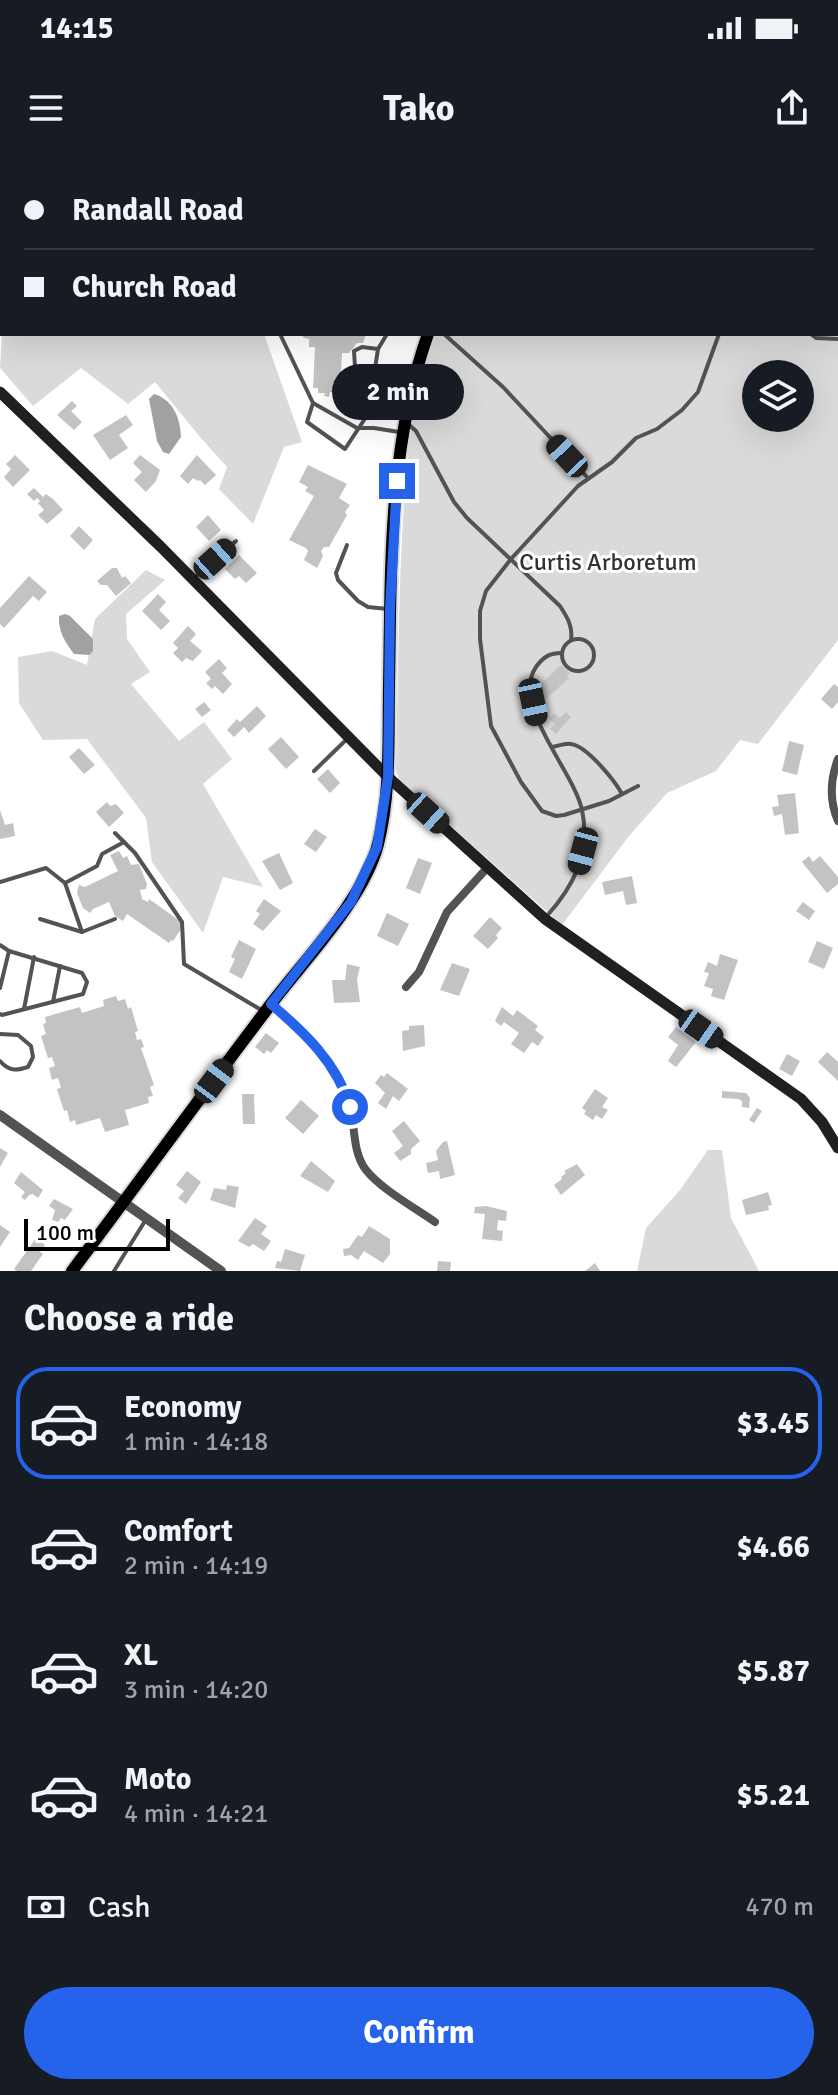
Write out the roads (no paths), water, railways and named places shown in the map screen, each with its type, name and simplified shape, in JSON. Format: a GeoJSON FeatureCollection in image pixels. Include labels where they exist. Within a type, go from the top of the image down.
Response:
{"type":"FeatureCollection","features":[{"type":"Feature","properties":{"kind":"main road"},"geometry":{"type":"LineString","coordinates":[[72,1271],[351,902],[377,847],[388,777],[390,609],[399,449],[416,370],[427,336]]}},
{"type":"Feature","properties":{"kind":"main road"},"geometry":{"type":"LineString","coordinates":[[1,397],[193,579],[388,777],[545,919],[801,1099],[822,1122],[838,1148]]}},
{"type":"Feature","properties":{"kind":"street"},"geometry":{"type":"LineString","coordinates":[[838,759],[831,796],[838,821]]}},
{"type":"Feature","properties":{"kind":"street"},"geometry":{"type":"LineString","coordinates":[[406,987],[419,972],[447,912],[488,867]]}},
{"type":"Feature","properties":{"kind":"street"},"geometry":{"type":"LineString","coordinates":[[268,1008],[305,1034],[335,1070],[347,1097],[359,1156],[367,1171],[435,1222]]}},
{"type":"Feature","properties":{"kind":"street"},"geometry":{"type":"LineString","coordinates":[[0,1115],[221,1271]]}},
{"type":"Feature","properties":{"kind":"lane"},"geometry":{"type":"LineString","coordinates":[[281,336],[313,403],[357,428],[403,426],[416,431],[454,502],[560,606],[572,631],[571,640]]}},
{"type":"Feature","properties":{"kind":"lane"},"geometry":{"type":"LineString","coordinates":[[313,403],[307,422],[345,449],[368,414],[378,349],[386,336]]}},
{"type":"Feature","properties":{"kind":"lane"},"geometry":{"type":"LineString","coordinates":[[446,336],[503,387],[588,478]]}},
{"type":"Feature","properties":{"kind":"lane"},"geometry":{"type":"LineString","coordinates":[[638,786],[556,816],[542,811],[521,782],[491,726],[480,639],[480,611],[486,591],[511,559],[588,478],[612,462],[636,438],[657,429],[682,410],[698,392],[718,336]]}},
{"type":"Feature","properties":{"kind":"lane"},"geometry":{"type":"LineString","coordinates":[[814,336],[838,339]]}},
{"type":"Feature","properties":{"kind":"lane"},"geometry":{"type":"LineString","coordinates":[[375,373],[355,367],[354,351],[362,347],[378,349]]}},
{"type":"Feature","properties":{"kind":"lane"},"geometry":{"type":"LineString","coordinates":[[193,579],[236,541]]}},
{"type":"Feature","properties":{"kind":"lane"},"geometry":{"type":"LineString","coordinates":[[347,545],[339,560],[338,580],[368,607],[390,609]]}},
{"type":"Feature","properties":{"kind":"lane"},"geometry":{"type":"LineString","coordinates":[[581,639],[590,645],[593,654],[590,664],[582,670],[572,669],[564,663],[562,653],[571,640],[581,639]]}},
{"type":"Feature","properties":{"kind":"lane"},"geometry":{"type":"LineString","coordinates":[[545,919],[569,890],[577,871],[584,832],[582,809],[537,719],[530,685],[534,670],[543,659],[551,653],[562,653]]}},
{"type":"Feature","properties":{"kind":"lane"},"geometry":{"type":"LineString","coordinates":[[314,771],[349,738]]}},
{"type":"Feature","properties":{"kind":"lane"},"geometry":{"type":"LineString","coordinates":[[552,747],[569,743],[578,746],[615,780],[622,794]]}},
{"type":"Feature","properties":{"kind":"lane"},"geometry":{"type":"LineString","coordinates":[[115,833],[135,853],[182,922],[184,964],[268,1008]]}},
{"type":"Feature","properties":{"kind":"lane"},"geometry":{"type":"LineString","coordinates":[[65,883],[97,866],[102,854],[124,842]]}},
{"type":"Feature","properties":{"kind":"lane"},"geometry":{"type":"LineString","coordinates":[[0,882],[46,868],[65,883],[82,932]]}},
{"type":"Feature","properties":{"kind":"lane"},"geometry":{"type":"LineString","coordinates":[[40,919],[82,932],[115,919]]}},
{"type":"Feature","properties":{"kind":"lane"},"geometry":{"type":"LineString","coordinates":[[0,945],[9,951],[82,973],[87,982],[83,994],[0,1014]]}},
{"type":"Feature","properties":{"kind":"lane"},"geometry":{"type":"LineString","coordinates":[[0,988],[9,951]]}},
{"type":"Feature","properties":{"kind":"lane"},"geometry":{"type":"LineString","coordinates":[[24,1009],[34,957]]}},
{"type":"Feature","properties":{"kind":"lane"},"geometry":{"type":"LineString","coordinates":[[53,1002],[60,966]]}},
{"type":"Feature","properties":{"kind":"lane"},"geometry":{"type":"LineString","coordinates":[[0,1034],[18,1035],[31,1046],[33,1057],[28,1067],[17,1071],[0,1061]]}},
{"type":"Feature","properties":{"kind":"lane"},"geometry":{"type":"LineString","coordinates":[[114,1271],[146,1219]]}},
{"type":"Feature","properties":{"kind":"park label","name":"Curtis Arboretum"},"geometry":{"type":"Point","coordinates":[608,562]}}]}
